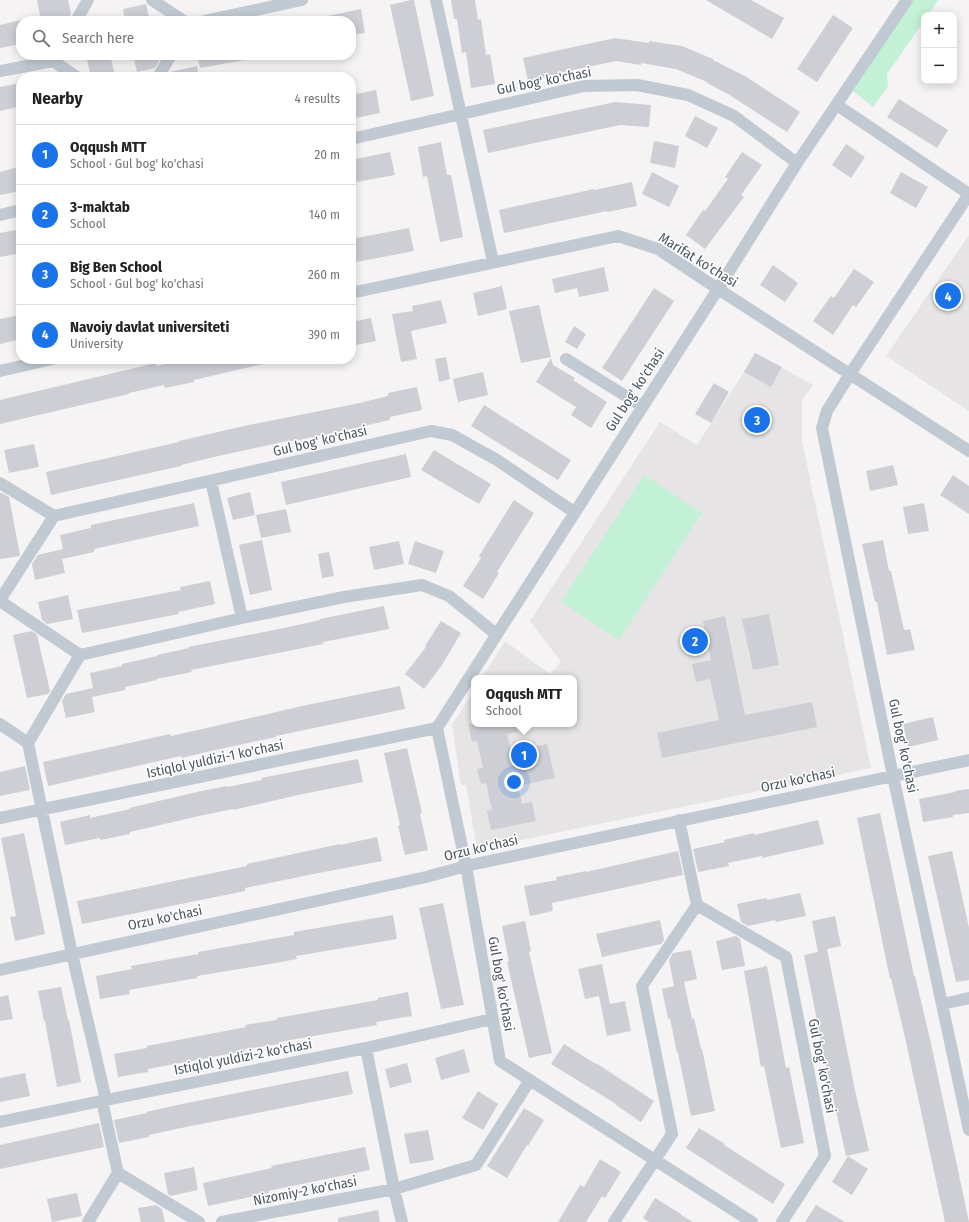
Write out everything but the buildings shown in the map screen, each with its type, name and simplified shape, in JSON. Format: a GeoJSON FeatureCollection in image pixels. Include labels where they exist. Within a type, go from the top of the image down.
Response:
{"type":"FeatureCollection","features":[{"type":"Feature","properties":{"kind":"street"},"geometry":{"type":"LineString","coordinates":[[79,16],[88,0]]}},
{"type":"Feature","properties":{"kind":"street"},"geometry":{"type":"LineString","coordinates":[[152,0],[176,16]]}},
{"type":"Feature","properties":{"kind":"street"},"geometry":{"type":"LineString","coordinates":[[227,16],[302,0]]}},
{"type":"Feature","properties":{"kind":"street"},"geometry":{"type":"LineString","coordinates":[[436,0],[493,262]]}},
{"type":"Feature","properties":{"kind":"street","name":"Gul bog' ko'chasi"},"geometry":{"type":"LineString","coordinates":[[752,1222],[500,1061],[466,866],[437,728],[797,163],[907,0]]}},
{"type":"Feature","properties":{"kind":"street"},"geometry":{"type":"LineString","coordinates":[[0,71],[46,60]]}},
{"type":"Feature","properties":{"kind":"street"},"geometry":{"type":"LineString","coordinates":[[56,60],[71,72]]}},
{"type":"Feature","properties":{"kind":"street"},"geometry":{"type":"LineString","coordinates":[[161,72],[168,60]]}},
{"type":"Feature","properties":{"kind":"street","name":"Gul bog' ko'chasi"},"geometry":{"type":"LineString","coordinates":[[356,138],[584,86],[637,85],[688,95],[734,116],[797,163]]}},
{"type":"Feature","properties":{"kind":"street"},"geometry":{"type":"LineString","coordinates":[[837,104],[969,194]]}},
{"type":"Feature","properties":{"kind":"street","name":"Gul bog' ko'chasi"},"geometry":{"type":"LineString","coordinates":[[969,194],[850,374],[827,411],[822,428],[969,1130]]}},
{"type":"Feature","properties":{"kind":"street"},"geometry":{"type":"LineString","coordinates":[[0,215],[16,211]]}},
{"type":"Feature","properties":{"kind":"street","name":"Marifat ko'chasi"},"geometry":{"type":"LineString","coordinates":[[356,292],[618,236],[658,249],[969,451]]}},
{"type":"Feature","properties":{"kind":"street"},"geometry":{"type":"LineString","coordinates":[[566,359],[642,406]]}},
{"type":"Feature","properties":{"kind":"street"},"geometry":{"type":"LineString","coordinates":[[0,371],[30,364]]}},
{"type":"Feature","properties":{"kind":"street","name":"Gul bog' ko'chasi"},"geometry":{"type":"LineString","coordinates":[[54,516],[431,431],[452,435],[478,449],[497,460],[574,512]]}},
{"type":"Feature","properties":{"kind":"street"},"geometry":{"type":"LineString","coordinates":[[211,481],[242,618]]}},
{"type":"Feature","properties":{"kind":"street"},"geometry":{"type":"LineString","coordinates":[[0,483],[54,516],[0,600],[80,655]]}},
{"type":"Feature","properties":{"kind":"street"},"geometry":{"type":"LineString","coordinates":[[88,1222],[118,1173],[104,1100],[28,743],[80,655],[242,618],[344,597],[422,585],[449,596],[496,634]]}},
{"type":"Feature","properties":{"kind":"street"},"geometry":{"type":"LineString","coordinates":[[0,724],[28,743]]}},
{"type":"Feature","properties":{"kind":"street","name":"Istiqlol yuldizi-1 ko'chasi"},"geometry":{"type":"LineString","coordinates":[[0,818],[437,728]]}},
{"type":"Feature","properties":{"kind":"street","name":"Orzu ko'chasi"},"geometry":{"type":"LineString","coordinates":[[0,970],[426,877],[466,866],[969,760]]}},
{"type":"Feature","properties":{"kind":"street"},"geometry":{"type":"LineString","coordinates":[[614,1222],[672,1134],[642,986],[696,905],[679,820]]}},
{"type":"Feature","properties":{"kind":"street","name":"Gul bog' ko'chasi"},"geometry":{"type":"LineString","coordinates":[[696,905],[786,957],[825,1156],[782,1222]]}},
{"type":"Feature","properties":{"kind":"street"},"geometry":{"type":"LineString","coordinates":[[942,1004],[969,998]]}},
{"type":"Feature","properties":{"kind":"street","name":"Istiqlol yuldizi-2 ko'chasi"},"geometry":{"type":"LineString","coordinates":[[0,1122],[366,1048],[492,1019]]}},
{"type":"Feature","properties":{"kind":"street"},"geometry":{"type":"LineString","coordinates":[[366,1048],[402,1222]]}},
{"type":"Feature","properties":{"kind":"street","name":"Nizomiy-2 ko'chasi"},"geometry":{"type":"LineString","coordinates":[[222,1222],[394,1188],[476,1165],[530,1080]]}},
{"type":"Feature","properties":{"kind":"street"},"geometry":{"type":"LineString","coordinates":[[118,1173],[199,1222]]}},
{"type":"Feature","properties":{"kind":"shaded area"},"geometry":{"type":"Polygon","coordinates":[[[969,235],[969,411],[886,356],[969,235]]]}},
{"type":"Feature","properties":{"kind":"shaded area"},"geometry":{"type":"Polygon","coordinates":[[[755,353],[813,385],[802,400],[802,441],[871,768],[477,849],[466,785],[461,785],[452,725],[471,695],[471,727],[577,727],[577,675],[484,675],[505,641],[550,674],[561,662],[530,621],[660,422],[697,445],[755,353]]]}},
{"type":"Feature","properties":{"kind":"green space"},"geometry":{"type":"Polygon","coordinates":[[[913,0],[938,0],[930,12],[921,12],[921,25],[887,74],[888,87],[873,107],[853,91],[913,0]]]}},
{"type":"Feature","properties":{"kind":"green space"},"geometry":{"type":"Polygon","coordinates":[[[644,475],[702,513],[619,640],[561,602],[644,475]]]}},
{"type":"Feature","properties":{"kind":"place","name":"Navoiy davlat universiteti"},"geometry":{"type":"Point","coordinates":[948,296]}},
{"type":"Feature","properties":{"kind":"place","name":"Big Ben School"},"geometry":{"type":"Point","coordinates":[757,420]}},
{"type":"Feature","properties":{"kind":"place","name":"3-maktab"},"geometry":{"type":"Point","coordinates":[695,641]}},
{"type":"Feature","properties":{"kind":"place","name":"Oqqush MTT"},"geometry":{"type":"Point","coordinates":[524,755]}}]}
